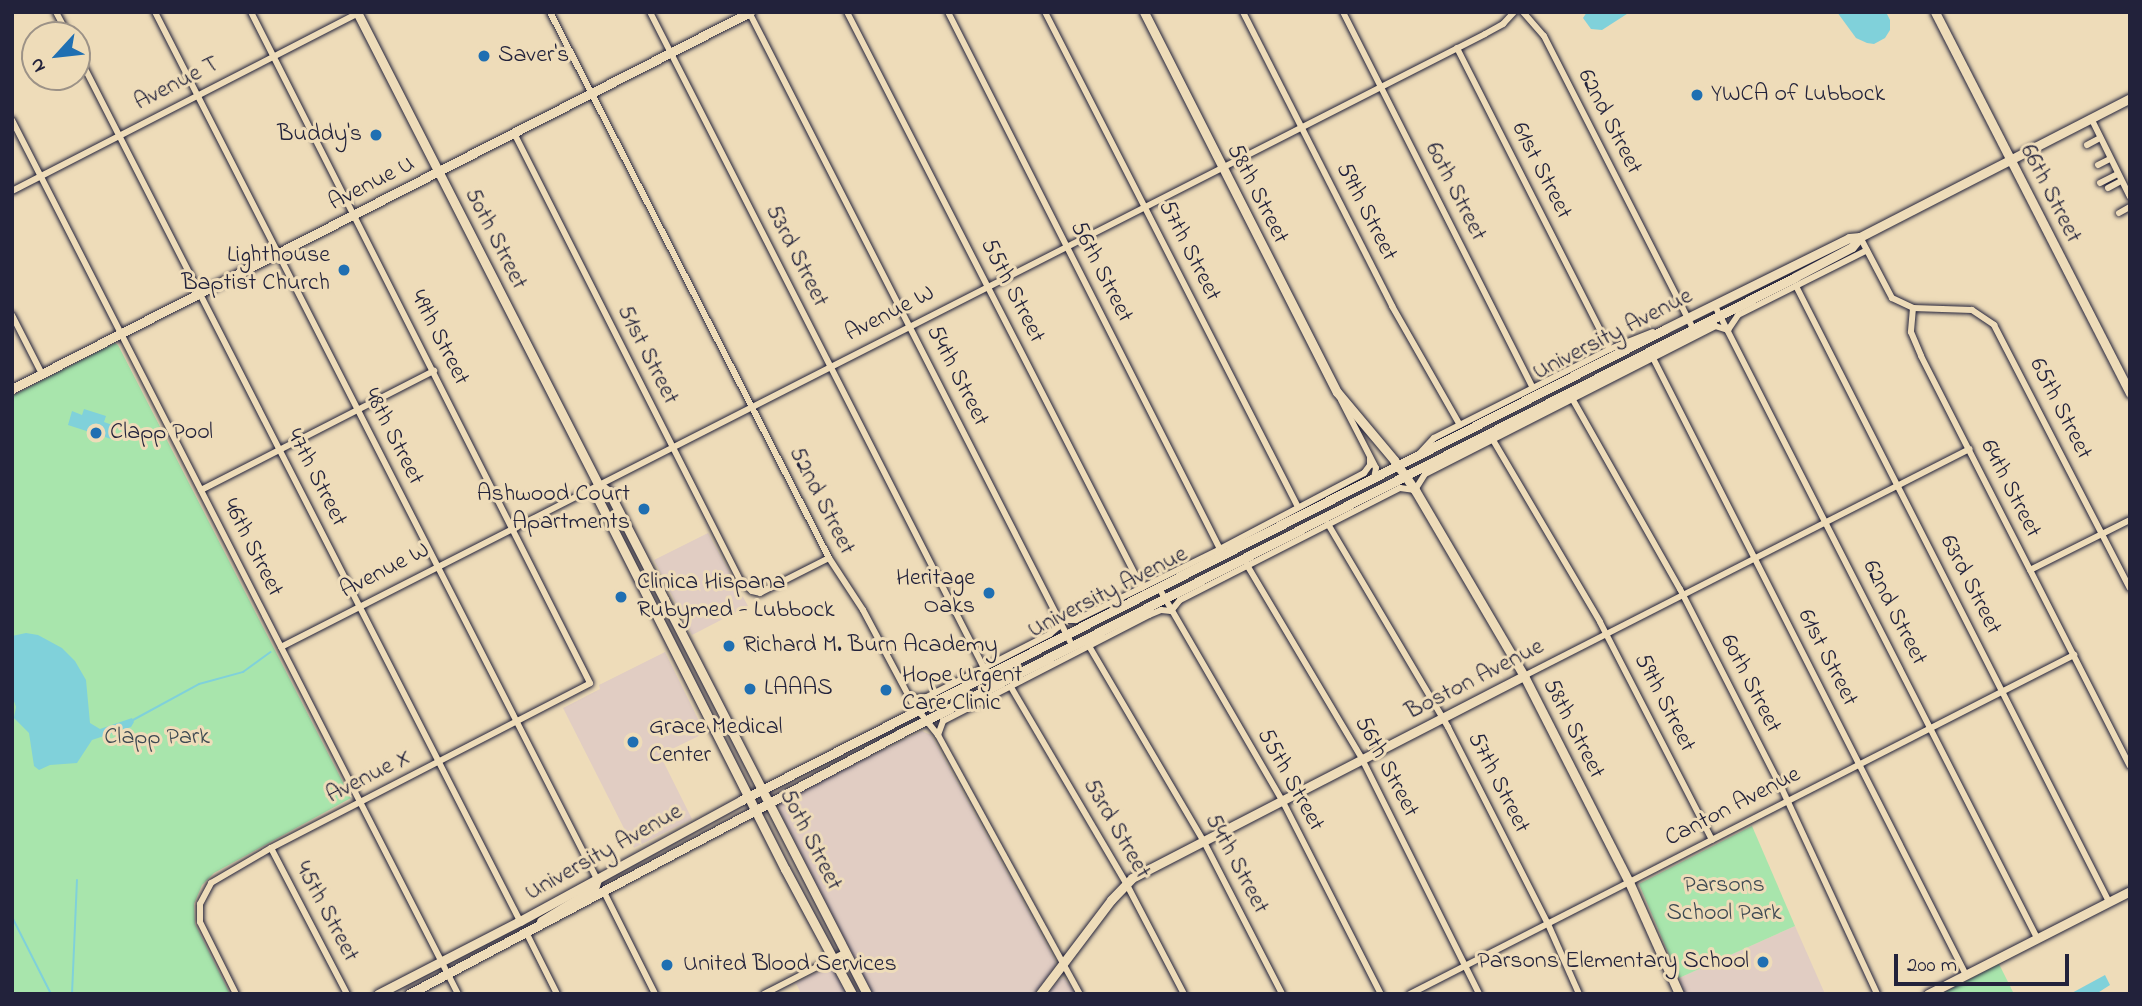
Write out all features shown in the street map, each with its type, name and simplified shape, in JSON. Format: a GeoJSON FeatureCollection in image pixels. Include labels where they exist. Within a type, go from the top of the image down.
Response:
{"type":"FeatureCollection","features":[{"type":"Feature","properties":{"kind":"main road","name":"Avenue U"},"geometry":{"type":"LineString","coordinates":[[12,389],[749,12]]}},
{"type":"Feature","properties":{"kind":"main road","name":"58th Street"},"geometry":{"type":"LineString","coordinates":[[1144,12],[1337,392],[1415,490],[1524,676],[1629,882],[1679,994]]}},
{"type":"Feature","properties":{"kind":"main road","name":"66th Street"},"geometry":{"type":"LineString","coordinates":[[1935,12],[2130,393]]}},
{"type":"Feature","properties":{"kind":"main road","name":"50th Street"},"geometry":{"type":"LineString","coordinates":[[358,13],[598,484],[609,492],[867,994]]}},
{"type":"Feature","properties":{"kind":"main road","name":"University Avenue"},"geometry":{"type":"LineString","coordinates":[[409,994],[527,934],[769,801],[1693,329],[1717,310],[1849,238],[1860,237],[2130,98]]}},
{"type":"Feature","properties":{"kind":"main road","name":"University Avenue"},"geometry":{"type":"LineString","coordinates":[[378,994],[520,921],[763,789],[1665,329],[1717,310]]}},
{"type":"Feature","properties":{"kind":"main road","name":"50th Street"},"geometry":{"type":"LineString","coordinates":[[598,484],[597,497],[754,809],[852,994]]}},
{"type":"Feature","properties":{"kind":"main road","name":"Boston Avenue"},"geometry":{"type":"LineString","coordinates":[[1040,994],[1126,883],[1203,840],[1524,676]]}},
{"type":"Feature","properties":{"kind":"main road"},"geometry":{"type":"LineString","coordinates":[[656,846],[663,858]]}},
{"type":"Feature","properties":{"kind":"main road"},"geometry":{"type":"LineString","coordinates":[[527,934],[552,912],[594,889],[597,879]]}},
{"type":"Feature","properties":{"kind":"main road"},"geometry":{"type":"LineString","coordinates":[[1928,994],[2130,891]]}},
{"type":"Feature","properties":{"kind":"street","name":"48th Street"},"geometry":{"type":"LineString","coordinates":[[155,12],[597,879]]}},
{"type":"Feature","properties":{"kind":"street","name":"49th Street"},"geometry":{"type":"LineString","coordinates":[[251,12],[590,683]]}},
{"type":"Feature","properties":{"kind":"street","name":"52nd Street"},"geometry":{"type":"LineString","coordinates":[[550,12],[829,558],[863,610],[908,695],[937,735],[1080,994]]}},
{"type":"Feature","properties":{"kind":"street","name":"53rd Street"},"geometry":{"type":"LineString","coordinates":[[650,12],[984,668]]}},
{"type":"Feature","properties":{"kind":"street","name":"54th Street"},"geometry":{"type":"LineString","coordinates":[[749,12],[1072,645]]}},
{"type":"Feature","properties":{"kind":"street","name":"55th Street"},"geometry":{"type":"LineString","coordinates":[[847,12],[1142,588]]}},
{"type":"Feature","properties":{"kind":"street","name":"56th Street"},"geometry":{"type":"LineString","coordinates":[[948,12],[1220,549]]}},
{"type":"Feature","properties":{"kind":"street","name":"57th Street"},"geometry":{"type":"LineString","coordinates":[[1045,12],[1298,507]]}},
{"type":"Feature","properties":{"kind":"street","name":"59th Street"},"geometry":{"type":"LineString","coordinates":[[1243,12],[1392,306],[1460,425]]}},
{"type":"Feature","properties":{"kind":"street","name":"60th Street"},"geometry":{"type":"LineString","coordinates":[[1343,12],[1533,388]]}},
{"type":"Feature","properties":{"kind":"street","name":"Avenue W"},"geometry":{"type":"LineString","coordinates":[[281,647],[1457,48],[1503,23],[1514,12]]}},
{"type":"Feature","properties":{"kind":"street","name":"62nd Street"},"geometry":{"type":"LineString","coordinates":[[1523,12],[1544,37],[1693,329]]}},
{"type":"Feature","properties":{"kind":"street","name":"Avenue T"},"geometry":{"type":"LineString","coordinates":[[12,191],[358,13]]}},
{"type":"Feature","properties":{"kind":"street","name":"61st Street"},"geometry":{"type":"LineString","coordinates":[[1457,48],[1610,349]]}},
{"type":"Feature","properties":{"kind":"street","name":"47th Street"},"geometry":{"type":"LineString","coordinates":[[91,81],[520,921]]}},
{"type":"Feature","properties":{"kind":"street"},"geometry":{"type":"LineString","coordinates":[[2091,118],[2130,197]]}},
{"type":"Feature","properties":{"kind":"street","name":"46th Street"},"geometry":{"type":"LineString","coordinates":[[12,120],[458,994]]}},
{"type":"Feature","properties":{"kind":"street","name":"51st Street"},"geometry":{"type":"LineString","coordinates":[[514,133],[740,580],[752,592],[760,593],[829,558]]}},
{"type":"Feature","properties":{"kind":"street"},"geometry":{"type":"LineString","coordinates":[[2087,145],[2100,138]]}},
{"type":"Feature","properties":{"kind":"street"},"geometry":{"type":"LineString","coordinates":[[2098,165],[2110,159]]}},
{"type":"Feature","properties":{"kind":"street"},"geometry":{"type":"LineString","coordinates":[[2100,183],[2119,178]]}},
{"type":"Feature","properties":{"kind":"street"},"geometry":{"type":"LineString","coordinates":[[2108,188],[2119,178]]}},
{"type":"Feature","properties":{"kind":"street"},"geometry":{"type":"LineString","coordinates":[[2119,213],[2130,207]]}},
{"type":"Feature","properties":{"kind":"street"},"geometry":{"type":"LineString","coordinates":[[1860,237],[1892,298],[1913,308]]}},
{"type":"Feature","properties":{"kind":"street"},"geometry":{"type":"LineString","coordinates":[[937,735],[943,721],[1161,610],[1171,611],[1180,600],[1400,488],[1415,490],[1425,474],[1716,326],[1728,330],[1738,315],[1867,250]]}},
{"type":"Feature","properties":{"kind":"street","name":"63rd Street"},"geometry":{"type":"LineString","coordinates":[[1796,286],[2109,902]]}},
{"type":"Feature","properties":{"kind":"street","name":"64th Street"},"geometry":{"type":"LineString","coordinates":[[1913,308],[1913,341],[2130,766]]}},
{"type":"Feature","properties":{"kind":"street","name":"65th Street"},"geometry":{"type":"LineString","coordinates":[[1913,308],[1972,310],[1994,325],[2130,588]]}},
{"type":"Feature","properties":{"kind":"street","name":"62nd Street"},"geometry":{"type":"LineString","coordinates":[[1717,310],[2037,938]]}},
{"type":"Feature","properties":{"kind":"street"},"geometry":{"type":"LineString","coordinates":[[12,315],[42,374]]}},
{"type":"Feature","properties":{"kind":"street"},"geometry":{"type":"LineString","coordinates":[[1417,457],[1429,442],[1460,425],[1610,349],[1665,329]]}},
{"type":"Feature","properties":{"kind":"street","name":"61st Street"},"geometry":{"type":"LineString","coordinates":[[1653,358],[1966,975]]}},
{"type":"Feature","properties":{"kind":"street"},"geometry":{"type":"LineString","coordinates":[[201,490],[433,371]]}},
{"type":"Feature","properties":{"kind":"street","name":"58th Street"},"geometry":{"type":"LineString","coordinates":[[1337,392],[1376,468],[1374,478]]}},
{"type":"Feature","properties":{"kind":"street","name":"60th Street"},"geometry":{"type":"LineString","coordinates":[[1573,400],[1683,595],[1788,801],[1877,994]]}},
{"type":"Feature","properties":{"kind":"street","name":"59th Street"},"geometry":{"type":"LineString","coordinates":[[1493,440],[1607,634],[1712,839]]}},
{"type":"Feature","properties":{"kind":"street","name":"Boston Avenue"},"geometry":{"type":"LineString","coordinates":[[1524,676],[1969,449]]}},
{"type":"Feature","properties":{"kind":"street"},"geometry":{"type":"LineString","coordinates":[[908,695],[916,698],[927,697],[1050,634],[1058,627],[1059,620],[1076,620],[1220,549],[1364,473],[1370,465],[1370,458]]}},
{"type":"Feature","properties":{"kind":"street"},"geometry":{"type":"LineString","coordinates":[[2030,570],[2130,520]]}},
{"type":"Feature","properties":{"kind":"street","name":"57th Street"},"geometry":{"type":"LineString","coordinates":[[1328,524],[1442,718],[1548,924],[1579,994]]}},
{"type":"Feature","properties":{"kind":"street","name":"56th Street"},"geometry":{"type":"LineString","coordinates":[[1247,565],[1362,759],[1479,994]]}},
{"type":"Feature","properties":{"kind":"street","name":"55th Street"},"geometry":{"type":"LineString","coordinates":[[1159,588],[1282,800],[1381,994]]}},
{"type":"Feature","properties":{"kind":"street","name":"54th Street"},"geometry":{"type":"LineString","coordinates":[[1089,646],[1203,840],[1282,994]]}},
{"type":"Feature","properties":{"kind":"street","name":"Canton Avenue"},"geometry":{"type":"LineString","coordinates":[[1410,994],[2074,655]]}},
{"type":"Feature","properties":{"kind":"street","name":"Avenue X"},"geometry":{"type":"LineString","coordinates":[[236,994],[204,931],[200,904],[207,888],[218,877],[518,723],[590,683]]}},
{"type":"Feature","properties":{"kind":"street","name":"53rd Street"},"geometry":{"type":"LineString","coordinates":[[1011,687],[1126,883],[1184,994]]}},
{"type":"Feature","properties":{"kind":"street","name":"45th Street"},"geometry":{"type":"LineString","coordinates":[[271,848],[347,994]]}},
{"type":"Feature","properties":{"kind":"street"},"geometry":{"type":"LineString","coordinates":[[604,892],[655,994]]}},
{"type":"Feature","properties":{"kind":"street"},"geometry":{"type":"LineString","coordinates":[[527,934],[557,994]]}},
{"type":"Feature","properties":{"kind":"street"},"geometry":{"type":"LineString","coordinates":[[764,994],[846,952]]}},
{"type":"Feature","properties":{"kind":"shaded area"},"geometry":{"type":"Polygon","coordinates":[[[708,533],[748,606],[692,635],[654,560],[708,533]]]}},
{"type":"Feature","properties":{"kind":"shaded area","name":"Grace Medical Center"},"geometry":{"type":"Polygon","coordinates":[[[665,652],[705,733],[668,751],[671,757],[663,761],[692,819],[634,848],[563,708],[600,689],[599,685],[665,652]]]}},
{"type":"Feature","properties":{"kind":"shaded area"},"geometry":{"type":"Polygon","coordinates":[[[922,731],[931,735],[1055,960],[1055,966],[1034,994],[873,994],[779,810],[781,801],[922,731]]]}},
{"type":"Feature","properties":{"kind":"shaded area","name":"Parsons Elementary School"},"geometry":{"type":"Polygon","coordinates":[[[1795,926],[1825,994],[1685,994],[1679,978],[1795,926]]]}},
{"type":"Feature","properties":{"kind":"shaded area"},"geometry":{"type":"Polygon","coordinates":[[[828,967],[833,968],[846,994],[801,994],[796,983],[828,967]]]}},
{"type":"Feature","properties":{"kind":"shaded area"},"geometry":{"type":"Polygon","coordinates":[[[1064,978],[1076,994],[1048,994],[1058,981],[1064,978]]]}},
{"type":"Feature","properties":{"kind":"green space","name":"Clapp Park"},"geometry":{"type":"Polygon","coordinates":[[[115,343],[351,798],[214,873],[202,885],[194,904],[195,924],[230,994],[12,994],[12,396],[115,343]]]}},
{"type":"Feature","properties":{"kind":"green space","name":"Parsons School Park"},"geometry":{"type":"Polygon","coordinates":[[[1752,826],[1795,926],[1679,978],[1639,884],[1752,826]]]}},
{"type":"Feature","properties":{"kind":"green space"},"geometry":{"type":"Polygon","coordinates":[[[1999,964],[2014,994],[1941,994],[1999,964]]]}},
{"type":"Feature","properties":{"kind":"water"},"geometry":{"type":"Polygon","coordinates":[[[1587,12],[1630,12],[1602,30],[1591,29],[1583,18],[1587,12]]]}},
{"type":"Feature","properties":{"kind":"water"},"geometry":{"type":"Polygon","coordinates":[[[1837,12],[1886,12],[1890,20],[1890,30],[1885,38],[1874,44],[1867,43],[1856,38],[1837,12]]]}},
{"type":"Feature","properties":{"kind":"water"},"geometry":{"type":"Polygon","coordinates":[[[84,409],[106,416],[104,422],[115,426],[111,439],[68,425],[72,411],[82,415],[84,409]]]}},
{"type":"Feature","properties":{"kind":"water"},"geometry":{"type":"Polygon","coordinates":[[[26,633],[38,635],[62,648],[75,661],[86,680],[90,723],[100,729],[132,718],[134,722],[131,727],[92,740],[77,763],[50,765],[39,770],[34,766],[29,733],[14,718],[16,707],[12,695],[12,636],[26,633]]]}},
{"type":"Feature","properties":{"kind":"water"},"geometry":{"type":"Polygon","coordinates":[[[2105,975],[2110,985],[2096,994],[2070,994],[2105,975]]]}},
{"type":"Feature","properties":{"kind":"waterway"},"geometry":{"type":"LineString","coordinates":[[133,720],[199,684],[243,672],[271,652]]}},
{"type":"Feature","properties":{"kind":"waterway"},"geometry":{"type":"LineString","coordinates":[[72,994],[77,880]]}},
{"type":"Feature","properties":{"kind":"waterway"},"geometry":{"type":"LineString","coordinates":[[12,917],[51,994]]}},
{"type":"Feature","properties":{"kind":"place","name":"Saver's"},"geometry":{"type":"Point","coordinates":[484,56]}},
{"type":"Feature","properties":{"kind":"place","name":"YWCA of Lubbock"},"geometry":{"type":"Point","coordinates":[1697,95]}},
{"type":"Feature","properties":{"kind":"place","name":"Buddy's"},"geometry":{"type":"Point","coordinates":[376,135]}},
{"type":"Feature","properties":{"kind":"place","name":"Lighthouse Baptist Church"},"geometry":{"type":"Point","coordinates":[344,270]}},
{"type":"Feature","properties":{"kind":"place","name":"Clapp Pool"},"geometry":{"type":"Point","coordinates":[96,433]}},
{"type":"Feature","properties":{"kind":"place","name":"Ashwood Court Apartments"},"geometry":{"type":"Point","coordinates":[644,509]}},
{"type":"Feature","properties":{"kind":"place","name":"Heritage Oaks"},"geometry":{"type":"Point","coordinates":[989,593]}},
{"type":"Feature","properties":{"kind":"place","name":"Clinica Hispana Rubymed - Lubbock"},"geometry":{"type":"Point","coordinates":[621,597]}},
{"type":"Feature","properties":{"kind":"place","name":"Richard M. Burn Academy"},"geometry":{"type":"Point","coordinates":[729,646]}},
{"type":"Feature","properties":{"kind":"place","name":"LAAAS"},"geometry":{"type":"Point","coordinates":[750,689]}},
{"type":"Feature","properties":{"kind":"place","name":"Hope Urgent Care Clinic"},"geometry":{"type":"Point","coordinates":[886,690]}},
{"type":"Feature","properties":{"kind":"place","name":"Grace Medical Center"},"geometry":{"type":"Point","coordinates":[633,742]}},
{"type":"Feature","properties":{"kind":"place","name":"Parsons Elementary School"},"geometry":{"type":"Point","coordinates":[1763,962]}},
{"type":"Feature","properties":{"kind":"place","name":"United Blood Services"},"geometry":{"type":"Point","coordinates":[667,965]}}]}
